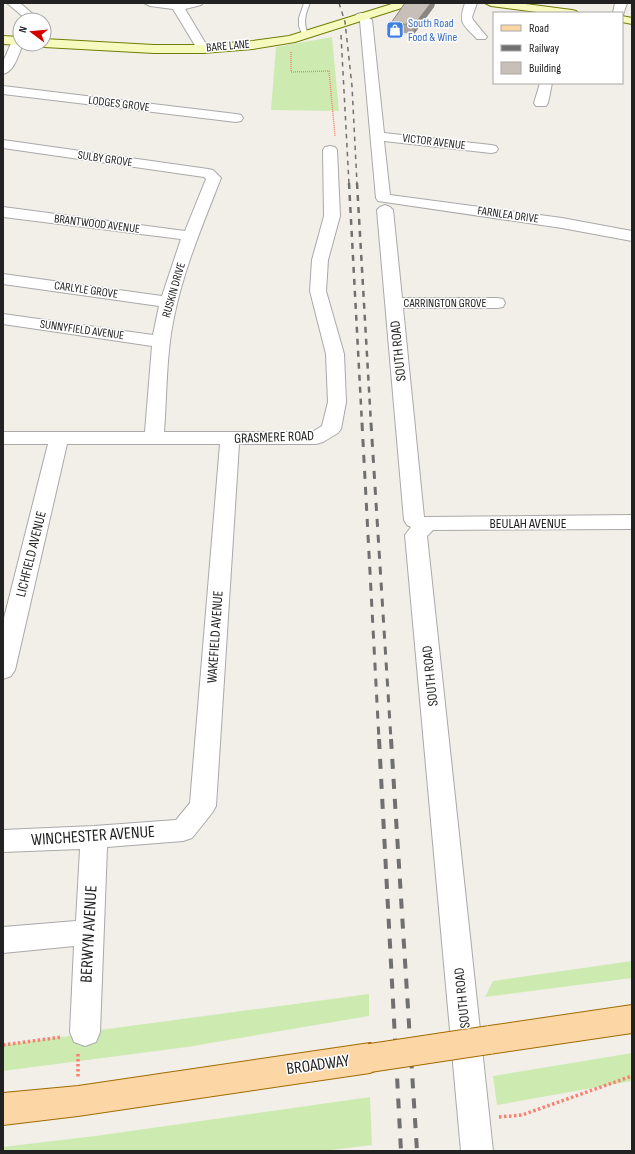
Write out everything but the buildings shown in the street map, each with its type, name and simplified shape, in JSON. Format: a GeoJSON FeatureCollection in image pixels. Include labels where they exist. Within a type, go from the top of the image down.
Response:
{"type":"FeatureCollection","features":[{"type":"Feature","properties":{"kind":"main road","name":"BARE LANE"},"geometry":{"type":"LineString","coordinates":[[52,43],[154,49],[203,49],[253,45],[291,39],[361,16],[407,3]]}},
{"type":"Feature","properties":{"kind":"main road"},"geometry":{"type":"LineString","coordinates":[[491,3],[559,12]]}},
{"type":"Feature","properties":{"kind":"main road","name":"BROADWAY"},"geometry":{"type":"LineString","coordinates":[[3,1109],[78,1101],[632,1019]]}},
{"type":"Feature","properties":{"kind":"street"},"geometry":{"type":"LineString","coordinates":[[14,3],[25,12]]}},
{"type":"Feature","properties":{"kind":"street"},"geometry":{"type":"LineString","coordinates":[[150,3],[179,6],[197,3]]}},
{"type":"Feature","properties":{"kind":"street"},"geometry":{"type":"LineString","coordinates":[[471,3],[466,17],[467,21],[481,37]]}},
{"type":"Feature","properties":{"kind":"street"},"geometry":{"type":"LineString","coordinates":[[179,6],[179,9],[203,49]]}},
{"type":"Feature","properties":{"kind":"street","name":"SOUTH ROAD"},"geometry":{"type":"LineString","coordinates":[[361,16],[366,20],[414,520],[424,525],[416,535],[477,1151]]}},
{"type":"Feature","properties":{"kind":"street"},"geometry":{"type":"LineString","coordinates":[[3,70],[7,67],[14,52]]}},
{"type":"Feature","properties":{"kind":"street"},"geometry":{"type":"LineString","coordinates":[[541,103],[546,84]]}},
{"type":"Feature","properties":{"kind":"street","name":"LODGES GROVE"},"geometry":{"type":"LineString","coordinates":[[3,90],[236,118]]}},
{"type":"Feature","properties":{"kind":"street","name":"VICTOR AVENUE"},"geometry":{"type":"LineString","coordinates":[[377,136],[490,149]]}},
{"type":"Feature","properties":{"kind":"street","name":"SULBY GROVE"},"geometry":{"type":"LineString","coordinates":[[3,144],[208,173]]}},
{"type":"Feature","properties":{"kind":"street","name":"GRASMERE ROAD"},"geometry":{"type":"LineString","coordinates":[[3,438],[316,438],[331,429],[337,402],[335,354],[318,292],[320,260],[332,216],[330,150]]}},
{"type":"Feature","properties":{"kind":"street","name":"RUSKIN DRIVE"},"geometry":{"type":"LineString","coordinates":[[154,438],[162,342],[168,302],[191,236],[214,178],[208,173]]}},
{"type":"Feature","properties":{"kind":"street","name":"FARNLEA DRIVE"},"geometry":{"type":"LineString","coordinates":[[384,204],[562,223],[632,236]]}},
{"type":"Feature","properties":{"kind":"street","name":"BRANTWOOD AVENUE"},"geometry":{"type":"LineString","coordinates":[[3,212],[191,236]]}},
{"type":"Feature","properties":{"kind":"street","name":"CARLYLE GROVE"},"geometry":{"type":"LineString","coordinates":[[3,279],[168,302]]}},
{"type":"Feature","properties":{"kind":"street","name":"CARRINGTON GROVE"},"geometry":{"type":"LineString","coordinates":[[393,304],[496,303]]}},
{"type":"Feature","properties":{"kind":"street","name":"SUNNYFIELD AVENUE"},"geometry":{"type":"LineString","coordinates":[[3,319],[162,342]]}},
{"type":"Feature","properties":{"kind":"street","name":"LICHFIELD AVENUE"},"geometry":{"type":"LineString","coordinates":[[3,670],[59,438]]}},
{"type":"Feature","properties":{"kind":"street","name":"WAKEFIELD AVENUE"},"geometry":{"type":"LineString","coordinates":[[183,830],[203,806],[230,438]]}},
{"type":"Feature","properties":{"kind":"street","name":"BEULAH AVENUE"},"geometry":{"type":"LineString","coordinates":[[424,525],[433,523],[632,522]]}},
{"type":"Feature","properties":{"kind":"street","name":"WINCHESTER AVENUE"},"geometry":{"type":"LineString","coordinates":[[3,841],[94,837],[183,830]]}},
{"type":"Feature","properties":{"kind":"street","name":"BERWYN AVENUE"},"geometry":{"type":"LineString","coordinates":[[85,1032],[88,932],[94,837]]}},
{"type":"Feature","properties":{"kind":"street"},"geometry":{"type":"LineString","coordinates":[[3,940],[88,932]]}},
{"type":"Feature","properties":{"kind":"lane"},"geometry":{"type":"LineString","coordinates":[[305,34],[301,28],[301,18],[307,3]]}},
{"type":"Feature","properties":{"kind":"path"},"geometry":{"type":"LineString","coordinates":[[291,39],[292,72],[329,71],[337,150],[330,150]]}},
{"type":"Feature","properties":{"kind":"path"},"geometry":{"type":"LineString","coordinates":[[3,1045],[69,1036],[85,1032]]}},
{"type":"Feature","properties":{"kind":"path"},"geometry":{"type":"LineString","coordinates":[[474,1118],[522,1115],[632,1076]]}},
{"type":"Feature","properties":{"kind":"green space"},"geometry":{"type":"Polygon","coordinates":[[[332,37],[339,111],[271,110],[276,47],[332,37]]]}},
{"type":"Feature","properties":{"kind":"green space"},"geometry":{"type":"Polygon","coordinates":[[[632,961],[632,978],[485,997],[493,981],[632,961]]]}},
{"type":"Feature","properties":{"kind":"green space"},"geometry":{"type":"Polygon","coordinates":[[[369,994],[369,1016],[187,1047],[3,1071],[3,1045],[69,1036],[85,1032],[369,994]]]}},
{"type":"Feature","properties":{"kind":"green space"},"geometry":{"type":"Polygon","coordinates":[[[632,1053],[632,1081],[497,1105],[493,1076],[632,1053]]]}},
{"type":"Feature","properties":{"kind":"green space"},"geometry":{"type":"Polygon","coordinates":[[[370,1097],[372,1145],[323,1151],[3,1151],[3,1147],[95,1136],[370,1097]]]}},
{"type":"Feature","properties":{"kind":"railway"},"geometry":{"type":"LineString","coordinates":[[339,3],[345,22],[352,86],[357,184]]}},
{"type":"Feature","properties":{"kind":"railway"},"geometry":{"type":"LineString","coordinates":[[341,35],[349,184]]}},
{"type":"Feature","properties":{"kind":"railway"},"geometry":{"type":"LineString","coordinates":[[349,183],[362,424]]}},
{"type":"Feature","properties":{"kind":"railway"},"geometry":{"type":"LineString","coordinates":[[357,183],[371,424]]}},
{"type":"Feature","properties":{"kind":"railway"},"geometry":{"type":"LineString","coordinates":[[362,423],[379,740]]}},
{"type":"Feature","properties":{"kind":"railway"},"geometry":{"type":"LineString","coordinates":[[371,423],[391,740]]}},
{"type":"Feature","properties":{"kind":"railway"},"geometry":{"type":"LineString","coordinates":[[379,739],[401,1151]]}},
{"type":"Feature","properties":{"kind":"railway"},"geometry":{"type":"LineString","coordinates":[[391,739],[417,1151]]}},
{"type":"Feature","properties":{"kind":"place","name":"South Road Food & Wine"},"geometry":{"type":"Point","coordinates":[395,30]}}]}
